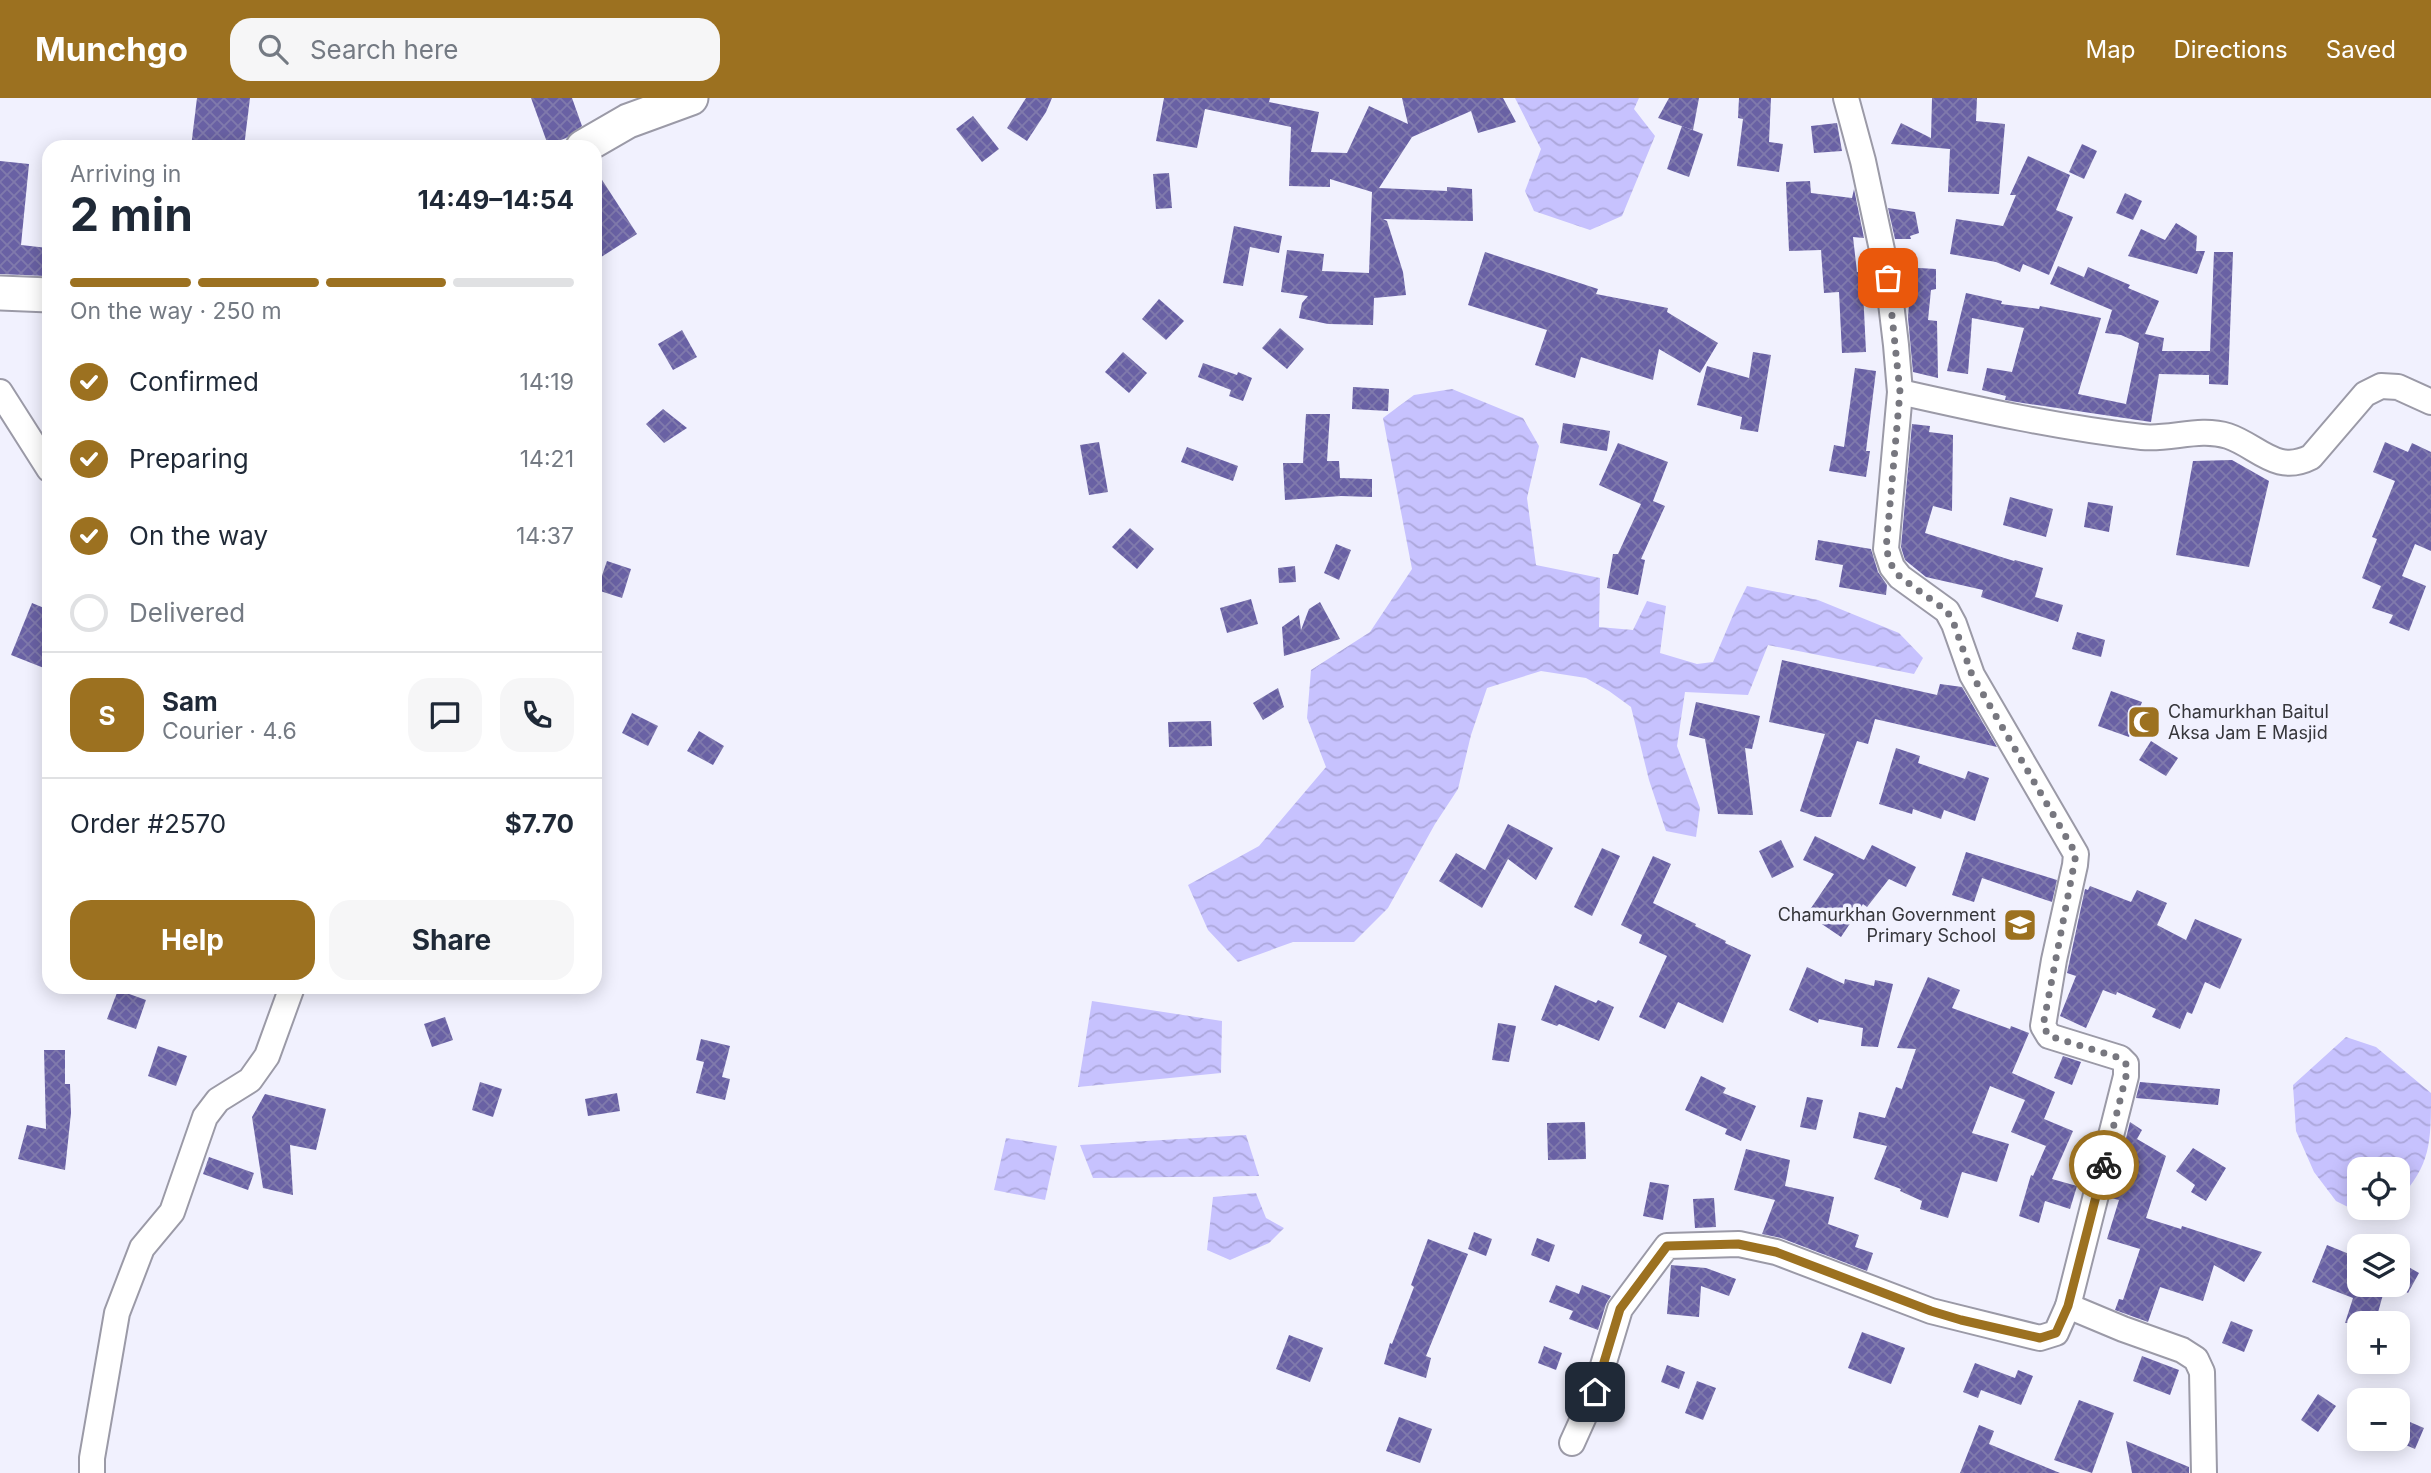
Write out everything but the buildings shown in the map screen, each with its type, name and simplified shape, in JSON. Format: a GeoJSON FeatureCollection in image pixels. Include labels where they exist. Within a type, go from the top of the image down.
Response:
{"type":"FeatureCollection","features":[{"type":"Feature","properties":{"kind":"street"},"geometry":{"type":"LineString","coordinates":[[595,140],[628,121],[691,98]]}},
{"type":"Feature","properties":{"kind":"street"},"geometry":{"type":"LineString","coordinates":[[1572,1443],[1595,1392],[1620,1309],[1667,1246],[1738,1244],[1776,1252],[1931,1311],[2040,1338],[2056,1333],[2068,1306],[2126,1076],[2126,1064],[2120,1058],[2049,1036],[2045,1032],[2043,1026],[2054,960],[2076,865],[2076,854],[1972,675],[1947,611],[1900,577],[1892,566],[1886,549],[1900,392],[1888,278],[1863,161],[1846,98]]}},
{"type":"Feature","properties":{"kind":"street"},"geometry":{"type":"LineString","coordinates":[[0,293],[42,295]]}},
{"type":"Feature","properties":{"kind":"street"},"geometry":{"type":"LineString","coordinates":[[1900,392],[2023,419],[2145,437],[2173,437],[2198,432],[2228,436],[2286,464],[2301,462],[2311,457],[2365,394],[2381,386],[2398,387],[2431,402]]}},
{"type":"Feature","properties":{"kind":"street"},"geometry":{"type":"LineString","coordinates":[[0,392],[42,458]]}},
{"type":"Feature","properties":{"kind":"street"},"geometry":{"type":"LineString","coordinates":[[92,1473],[92,1458],[117,1313],[142,1248],[172,1212],[205,1117],[218,1100],[250,1080],[267,1056],[289,994]]}},
{"type":"Feature","properties":{"kind":"street"},"geometry":{"type":"LineString","coordinates":[[2068,1306],[2182,1350],[2196,1359],[2202,1372],[2204,1473]]}},
{"type":"Feature","properties":{"kind":"water"},"geometry":{"type":"Polygon","coordinates":[[[1515,98],[1639,98],[1634,109],[1655,136],[1622,216],[1590,230],[1534,211],[1525,191],[1541,149],[1515,98]]]}},
{"type":"Feature","properties":{"kind":"water"},"geometry":{"type":"Polygon","coordinates":[[[1452,389],[1523,418],[1539,446],[1527,498],[1536,565],[1600,578],[1599,627],[1633,630],[1647,601],[1666,606],[1660,653],[1697,664],[1713,662],[1747,586],[1818,600],[1899,633],[1923,658],[1914,674],[1768,645],[1748,695],[1685,692],[1677,746],[1700,808],[1696,837],[1666,831],[1649,780],[1631,707],[1609,691],[1586,678],[1541,671],[1487,688],[1471,735],[1458,789],[1388,908],[1354,942],[1293,942],[1238,962],[1208,930],[1188,885],[1259,846],[1326,767],[1307,718],[1311,670],[1370,632],[1412,569],[1383,418],[1414,395],[1452,389]]]}},
{"type":"Feature","properties":{"kind":"water"},"geometry":{"type":"Polygon","coordinates":[[[1092,1001],[1222,1021],[1221,1073],[1078,1087],[1092,1001]]]}},
{"type":"Feature","properties":{"kind":"water"},"geometry":{"type":"Polygon","coordinates":[[[2346,1037],[2376,1047],[2431,1093],[2427,1152],[2410,1186],[2410,1157],[2347,1157],[2347,1206],[2336,1201],[2314,1172],[2296,1131],[2293,1085],[2346,1037]]]}},
{"type":"Feature","properties":{"kind":"water"},"geometry":{"type":"Polygon","coordinates":[[[1246,1135],[1259,1176],[1093,1178],[1080,1145],[1246,1135]]]}},
{"type":"Feature","properties":{"kind":"water"},"geometry":{"type":"Polygon","coordinates":[[[1006,1138],[1057,1146],[1045,1200],[994,1190],[1006,1138]]]}},
{"type":"Feature","properties":{"kind":"water"},"geometry":{"type":"Polygon","coordinates":[[[1256,1193],[1266,1218],[1284,1228],[1269,1243],[1230,1260],[1207,1250],[1213,1197],[1256,1193]]]}},
{"type":"Feature","properties":{"kind":"way so far"},"geometry":{"type":"LineString","coordinates":[[1888,278],[1900,392],[1886,549],[1892,566],[1900,577],[1947,611],[1972,675],[2076,854],[2043,1026],[2049,1036],[2120,1058],[2126,1064],[2126,1076],[2104,1165]]}},
{"type":"Feature","properties":{"kind":"place","name":"Chamurkhan Baitul Aksa Jam E Masjid"},"geometry":{"type":"Point","coordinates":[2144,722]}},
{"type":"Feature","properties":{"kind":"place","name":"Chamurkhan Government Primary School"},"geometry":{"type":"Point","coordinates":[2020,925]}},
{"type":"Feature","properties":{"kind":"route"},"geometry":{"type":"LineString","coordinates":[[1595,1392],[1620,1309],[1667,1246],[1738,1244],[1776,1252],[1961,1320],[2040,1338],[2056,1333],[2068,1306],[2104,1165]]}}]}
